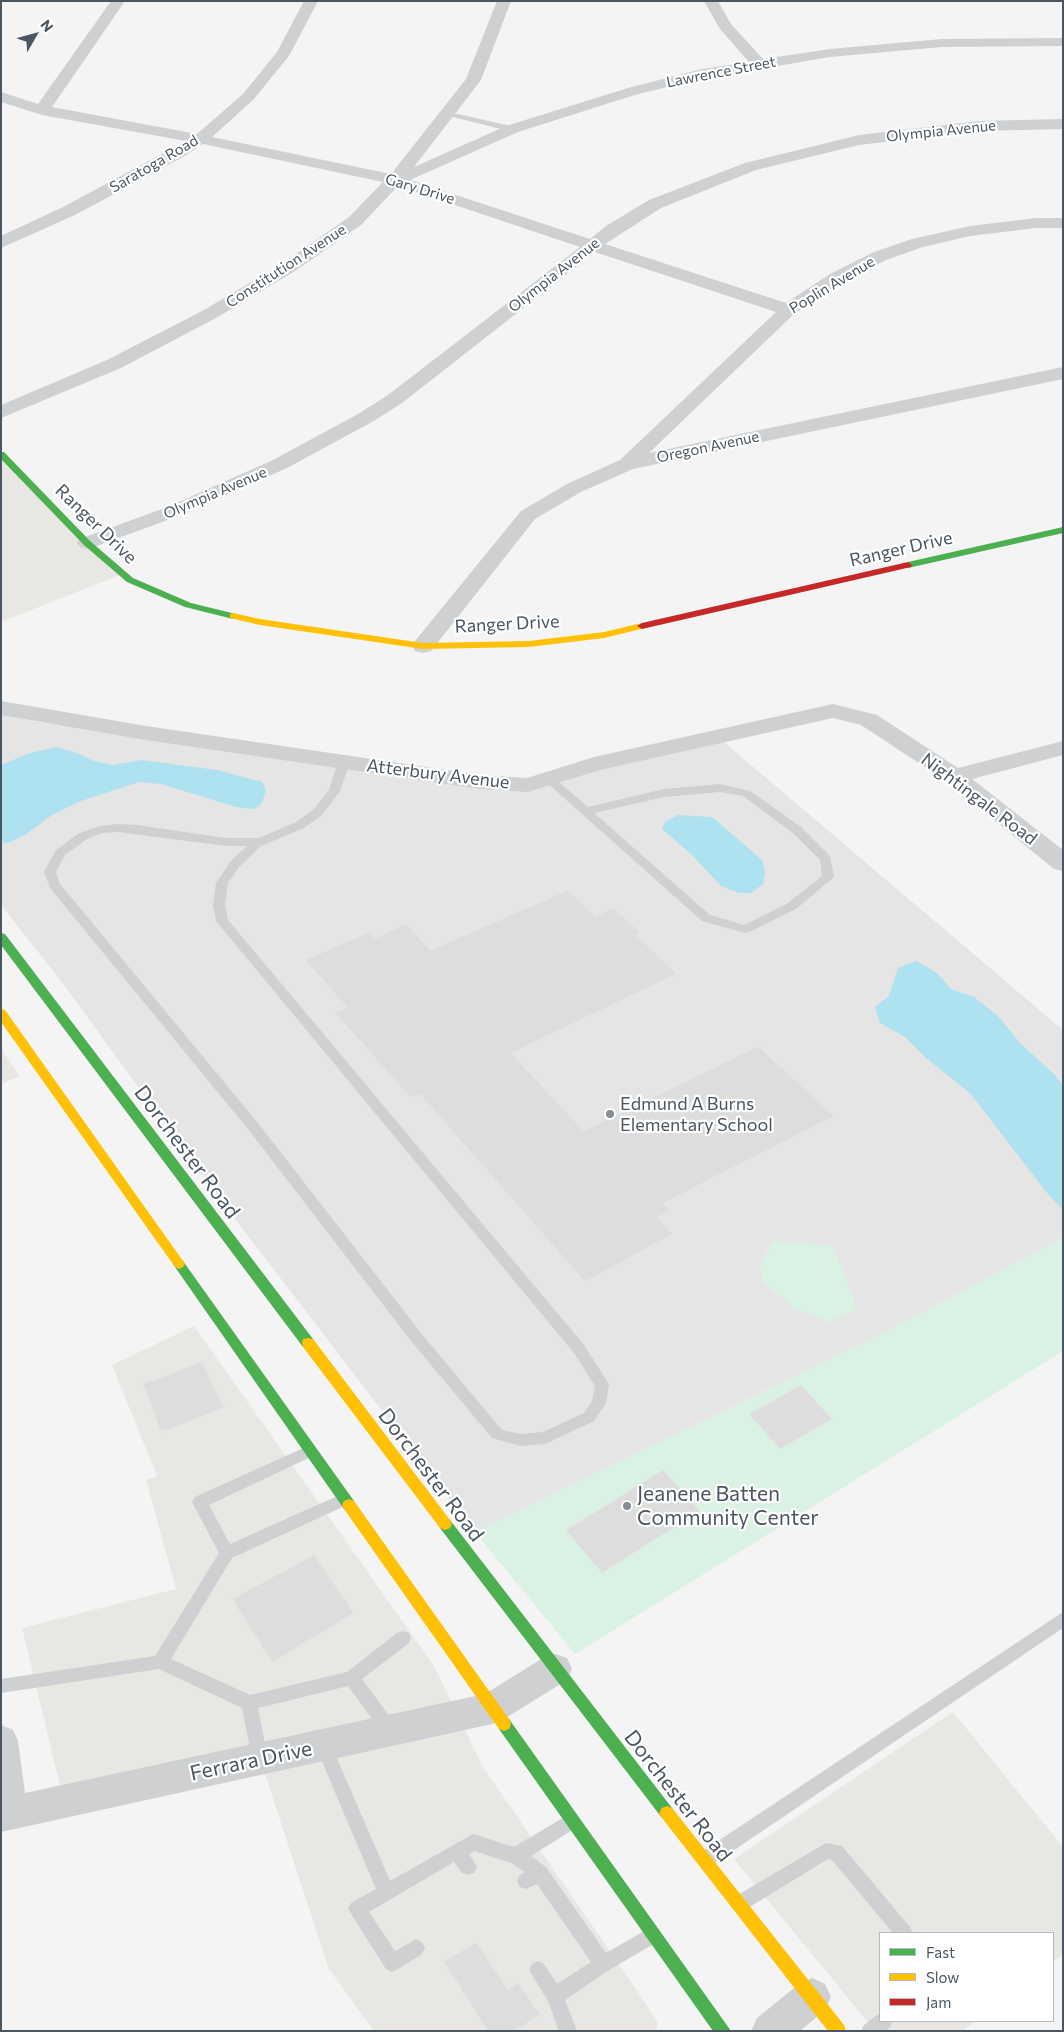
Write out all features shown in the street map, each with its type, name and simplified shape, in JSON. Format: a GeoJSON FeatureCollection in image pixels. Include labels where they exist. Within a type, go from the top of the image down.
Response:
{"type":"FeatureCollection","features":[{"type":"Feature","properties":{"kind":"main road","name":"Ranger Drive"},"geometry":{"type":"LineString","coordinates":[[1,454],[87,543],[130,580],[188,605],[260,622],[423,646],[529,644],[604,635],[1063,530]]}},
{"type":"Feature","properties":{"kind":"main road","name":"Dorchester Road"},"geometry":{"type":"LineString","coordinates":[[1,937],[554,1669],[838,2031]]}},
{"type":"Feature","properties":{"kind":"main road"},"geometry":{"type":"LineString","coordinates":[[1,1013],[492,1708],[723,2031]]}},
{"type":"Feature","properties":{"kind":"street"},"geometry":{"type":"LineString","coordinates":[[42,110],[118,1]]}},
{"type":"Feature","properties":{"kind":"street","name":"Saratoga Road"},"geometry":{"type":"LineString","coordinates":[[1,243],[78,207],[178,154],[200,139],[248,97],[284,53],[311,1]]}},
{"type":"Feature","properties":{"kind":"street","name":"Constitution Avenue"},"geometry":{"type":"LineString","coordinates":[[1,412],[114,364],[210,314],[289,267],[355,221],[395,180],[473,80],[504,1]]}},
{"type":"Feature","properties":{"kind":"street"},"geometry":{"type":"LineString","coordinates":[[712,1],[725,26],[759,64]]}},
{"type":"Feature","properties":{"kind":"street","name":"Lawrence Street"},"geometry":{"type":"LineString","coordinates":[[395,180],[438,163],[512,129],[633,91],[702,74],[830,53],[942,43],[1063,42]]}},
{"type":"Feature","properties":{"kind":"street","name":"Gary Drive"},"geometry":{"type":"LineString","coordinates":[[1,97],[42,110],[200,139],[395,180],[788,310]]}},
{"type":"Feature","properties":{"kind":"street","name":"Olympia Avenue"},"geometry":{"type":"LineString","coordinates":[[87,543],[178,510],[280,464],[365,418],[394,399],[592,246],[632,217],[655,204],[751,166],[859,140],[979,126],[1063,124]]}},
{"type":"Feature","properties":{"kind":"street","name":"Poplin Avenue"},"geometry":{"type":"LineString","coordinates":[[627,464],[788,310],[836,278],[880,256],[918,243],[970,231],[1036,223],[1063,222]]}},
{"type":"Feature","properties":{"kind":"street","name":"Oregon Avenue"},"geometry":{"type":"LineString","coordinates":[[423,646],[528,515],[574,488],[627,464],[1063,373]]}},
{"type":"Feature","properties":{"kind":"street","name":"Atterbury Avenue"},"geometry":{"type":"LineString","coordinates":[[1,708],[146,733],[344,762],[481,782],[528,785],[594,764],[833,711],[869,720],[893,737]]}},
{"type":"Feature","properties":{"kind":"street","name":"Nightingale Road"},"geometry":{"type":"LineString","coordinates":[[893,737],[954,776],[1063,863]]}},
{"type":"Feature","properties":{"kind":"street"},"geometry":{"type":"LineString","coordinates":[[954,776],[1063,748]]}},
{"type":"Feature","properties":{"kind":"street","name":"Ferrara Drive"},"geometry":{"type":"LineString","coordinates":[[1,1741],[5,1815],[492,1708],[554,1669]]}},
{"type":"Feature","properties":{"kind":"street"},"geometry":{"type":"LineString","coordinates":[[770,2031],[812,1997]]}},
{"type":"Feature","properties":{"kind":"lane"},"geometry":{"type":"LineString","coordinates":[[448,112],[512,129]]}},
{"type":"Feature","properties":{"kind":"lane"},"geometry":{"type":"LineString","coordinates":[[257,843],[226,842],[136,829],[100,830],[83,836],[60,853],[50,872],[54,885],[253,1126],[416,1337],[497,1434],[521,1440],[545,1438],[589,1416],[599,1403],[602,1385],[579,1349],[222,921],[219,905],[222,883],[236,864],[257,843],[300,825],[318,812],[334,791],[344,762]]}},
{"type":"Feature","properties":{"kind":"lane"},"geometry":{"type":"LineString","coordinates":[[549,778],[586,811],[706,918],[745,928],[792,906],[828,877],[826,859],[797,830],[746,793],[720,788],[664,793],[586,811]]}},
{"type":"Feature","properties":{"kind":"lane"},"geometry":{"type":"LineString","coordinates":[[227,1553],[200,1502],[310,1451]]}},
{"type":"Feature","properties":{"kind":"lane"},"geometry":{"type":"LineString","coordinates":[[160,1662],[227,1553],[344,1499]]}},
{"type":"Feature","properties":{"kind":"lane"},"geometry":{"type":"LineString","coordinates":[[704,1860],[1063,1619]]}},
{"type":"Feature","properties":{"kind":"lane"},"geometry":{"type":"LineString","coordinates":[[1,1686],[160,1662],[249,1703],[351,1678],[403,1638]]}},
{"type":"Feature","properties":{"kind":"lane"},"geometry":{"type":"LineString","coordinates":[[351,1678],[390,1731]]}},
{"type":"Feature","properties":{"kind":"lane"},"geometry":{"type":"LineString","coordinates":[[249,1703],[260,1759]]}},
{"type":"Feature","properties":{"kind":"lane"},"geometry":{"type":"LineString","coordinates":[[323,1745],[386,1893]]}},
{"type":"Feature","properties":{"kind":"lane"},"geometry":{"type":"LineString","coordinates":[[516,1856],[572,1820]]}},
{"type":"Feature","properties":{"kind":"lane"},"geometry":{"type":"LineString","coordinates":[[416,1948],[392,1963],[357,1909],[473,1842],[516,1856],[603,1964]]}},
{"type":"Feature","properties":{"kind":"lane"},"geometry":{"type":"LineString","coordinates":[[739,1904],[826,1851],[836,1852],[903,1932]]}},
{"type":"Feature","properties":{"kind":"lane"},"geometry":{"type":"LineString","coordinates":[[457,1852],[468,1867]]}},
{"type":"Feature","properties":{"kind":"lane"},"geometry":{"type":"LineString","coordinates":[[555,1996],[603,1964],[654,1934]]}},
{"type":"Feature","properties":{"kind":"lane"},"geometry":{"type":"LineString","coordinates":[[538,1970],[555,1996],[568,2031]]}},
{"type":"Feature","properties":{"kind":"lane"},"geometry":{"type":"LineString","coordinates":[[870,2031],[883,2022]]}},
{"type":"Feature","properties":{"kind":"shaded area"},"geometry":{"type":"Polygon","coordinates":[[[1,453],[122,574],[1,622],[1,453]]]}},
{"type":"Feature","properties":{"kind":"shaded area","name":"Edmund A Burns Elementary School"},"geometry":{"type":"Polygon","coordinates":[[[1,714],[38,722],[528,785],[718,737],[1063,1030],[1063,1238],[880,1335],[475,1532],[219,1198],[61,981],[1,905],[1,714]]]}},
{"type":"Feature","properties":{"kind":"shaded area"},"geometry":{"type":"Polygon","coordinates":[[[1,1049],[20,1076],[1,1084],[1,1049]]]}},
{"type":"Feature","properties":{"kind":"shaded area"},"geometry":{"type":"Polygon","coordinates":[[[194,1326],[434,1666],[483,1767],[638,1992],[658,2023],[656,2031],[374,2031],[329,1969],[260,1759],[64,1802],[22,1628],[176,1589],[146,1480],[157,1476],[112,1365],[194,1326]]]}},
{"type":"Feature","properties":{"kind":"shaded area"},"geometry":{"type":"Polygon","coordinates":[[[953,1712],[1063,1847],[1063,1954],[1054,1961],[1054,1932],[879,1932],[879,2022],[975,2022],[963,2031],[875,2031],[734,1859],[953,1712]]]}},
{"type":"Feature","properties":{"kind":"green space"},"geometry":{"type":"Polygon","coordinates":[[[1063,1238],[1063,1351],[575,1654],[475,1532],[880,1335],[1063,1238]]]}},
{"type":"Feature","properties":{"kind":"green space"},"geometry":{"type":"Polygon","coordinates":[[[772,1241],[832,1246],[848,1281],[856,1310],[829,1322],[795,1309],[763,1282],[760,1267],[772,1241]]]}},
{"type":"Feature","properties":{"kind":"water"},"geometry":{"type":"Polygon","coordinates":[[[56,747],[77,753],[94,761],[112,765],[142,760],[217,770],[262,782],[266,790],[262,803],[255,809],[236,807],[161,784],[139,782],[81,801],[52,815],[25,835],[8,843],[1,842],[1,765],[30,753],[56,747]]]}},
{"type":"Feature","properties":{"kind":"water"},"geometry":{"type":"Polygon","coordinates":[[[678,815],[712,817],[762,860],[765,871],[763,884],[751,893],[739,893],[721,886],[691,854],[662,829],[665,822],[678,815]]]}},
{"type":"Feature","properties":{"kind":"water"},"geometry":{"type":"Polygon","coordinates":[[[916,961],[937,973],[951,989],[974,997],[998,1016],[1021,1044],[1055,1075],[1063,1086],[1063,1210],[1047,1193],[970,1093],[926,1058],[905,1037],[880,1023],[875,1007],[889,996],[898,968],[916,961]]]}},
{"type":"Feature","properties":{"kind":"building","name":"Edmund A Burns Elementary School"},"geometry":{"type":"Polygon","coordinates":[[[568,890],[595,916],[613,908],[640,932],[636,935],[677,974],[511,1053],[584,1131],[758,1046],[834,1116],[664,1203],[670,1210],[658,1218],[673,1234],[585,1282],[420,1094],[411,1098],[335,1013],[347,1007],[305,960],[369,932],[375,938],[406,924],[431,950],[568,890]]]}},
{"type":"Feature","properties":{"kind":"building"},"geometry":{"type":"Polygon","coordinates":[[[202,1362],[224,1408],[161,1432],[143,1384],[202,1362]]]}},
{"type":"Feature","properties":{"kind":"building"},"geometry":{"type":"Polygon","coordinates":[[[801,1385],[832,1419],[780,1449],[749,1414],[801,1385]]]}},
{"type":"Feature","properties":{"kind":"building"},"geometry":{"type":"Polygon","coordinates":[[[663,1470],[700,1511],[602,1573],[566,1530],[663,1470]]]}},
{"type":"Feature","properties":{"kind":"building"},"geometry":{"type":"Polygon","coordinates":[[[314,1555],[354,1613],[272,1662],[232,1599],[314,1555]]]}},
{"type":"Feature","properties":{"kind":"building"},"geometry":{"type":"Polygon","coordinates":[[[476,1942],[508,1990],[518,1983],[540,2014],[515,2031],[488,2031],[444,1962],[476,1942]]]}},
{"type":"Feature","properties":{"kind":"traffic: fast"},"geometry":{"type":"LineString","coordinates":[[1,454],[87,543],[130,580],[188,605],[233,616]]}},
{"type":"Feature","properties":{"kind":"traffic: fast"},"geometry":{"type":"LineString","coordinates":[[908,565],[1063,530]]}},
{"type":"Feature","properties":{"kind":"traffic: fast"},"geometry":{"type":"LineString","coordinates":[[1,937],[308,1343]]}},
{"type":"Feature","properties":{"kind":"traffic: fast"},"geometry":{"type":"LineString","coordinates":[[179,1264],[349,1505]]}},
{"type":"Feature","properties":{"kind":"traffic: fast"},"geometry":{"type":"LineString","coordinates":[[445,1524],[667,1813]]}},
{"type":"Feature","properties":{"kind":"traffic: fast"},"geometry":{"type":"LineString","coordinates":[[504,1724],[723,2031]]}},
{"type":"Feature","properties":{"kind":"traffic: slow"},"geometry":{"type":"LineString","coordinates":[[233,616],[260,622],[423,646],[529,644],[604,635],[642,626]]}},
{"type":"Feature","properties":{"kind":"traffic: slow"},"geometry":{"type":"LineString","coordinates":[[1,1013],[179,1264]]}},
{"type":"Feature","properties":{"kind":"traffic: slow"},"geometry":{"type":"LineString","coordinates":[[308,1343],[445,1524]]}},
{"type":"Feature","properties":{"kind":"traffic: slow"},"geometry":{"type":"LineString","coordinates":[[349,1505],[504,1724]]}},
{"type":"Feature","properties":{"kind":"traffic: slow"},"geometry":{"type":"LineString","coordinates":[[667,1813],[838,2031]]}},
{"type":"Feature","properties":{"kind":"traffic: jam"},"geometry":{"type":"LineString","coordinates":[[642,626],[908,565]]}},
{"type":"Feature","properties":{"kind":"place","name":"Edmund A Burns Elementary School"},"geometry":{"type":"Point","coordinates":[610,1114]}},
{"type":"Feature","properties":{"kind":"place","name":"Jeanene Batten Community Center"},"geometry":{"type":"Point","coordinates":[627,1506]}}]}
